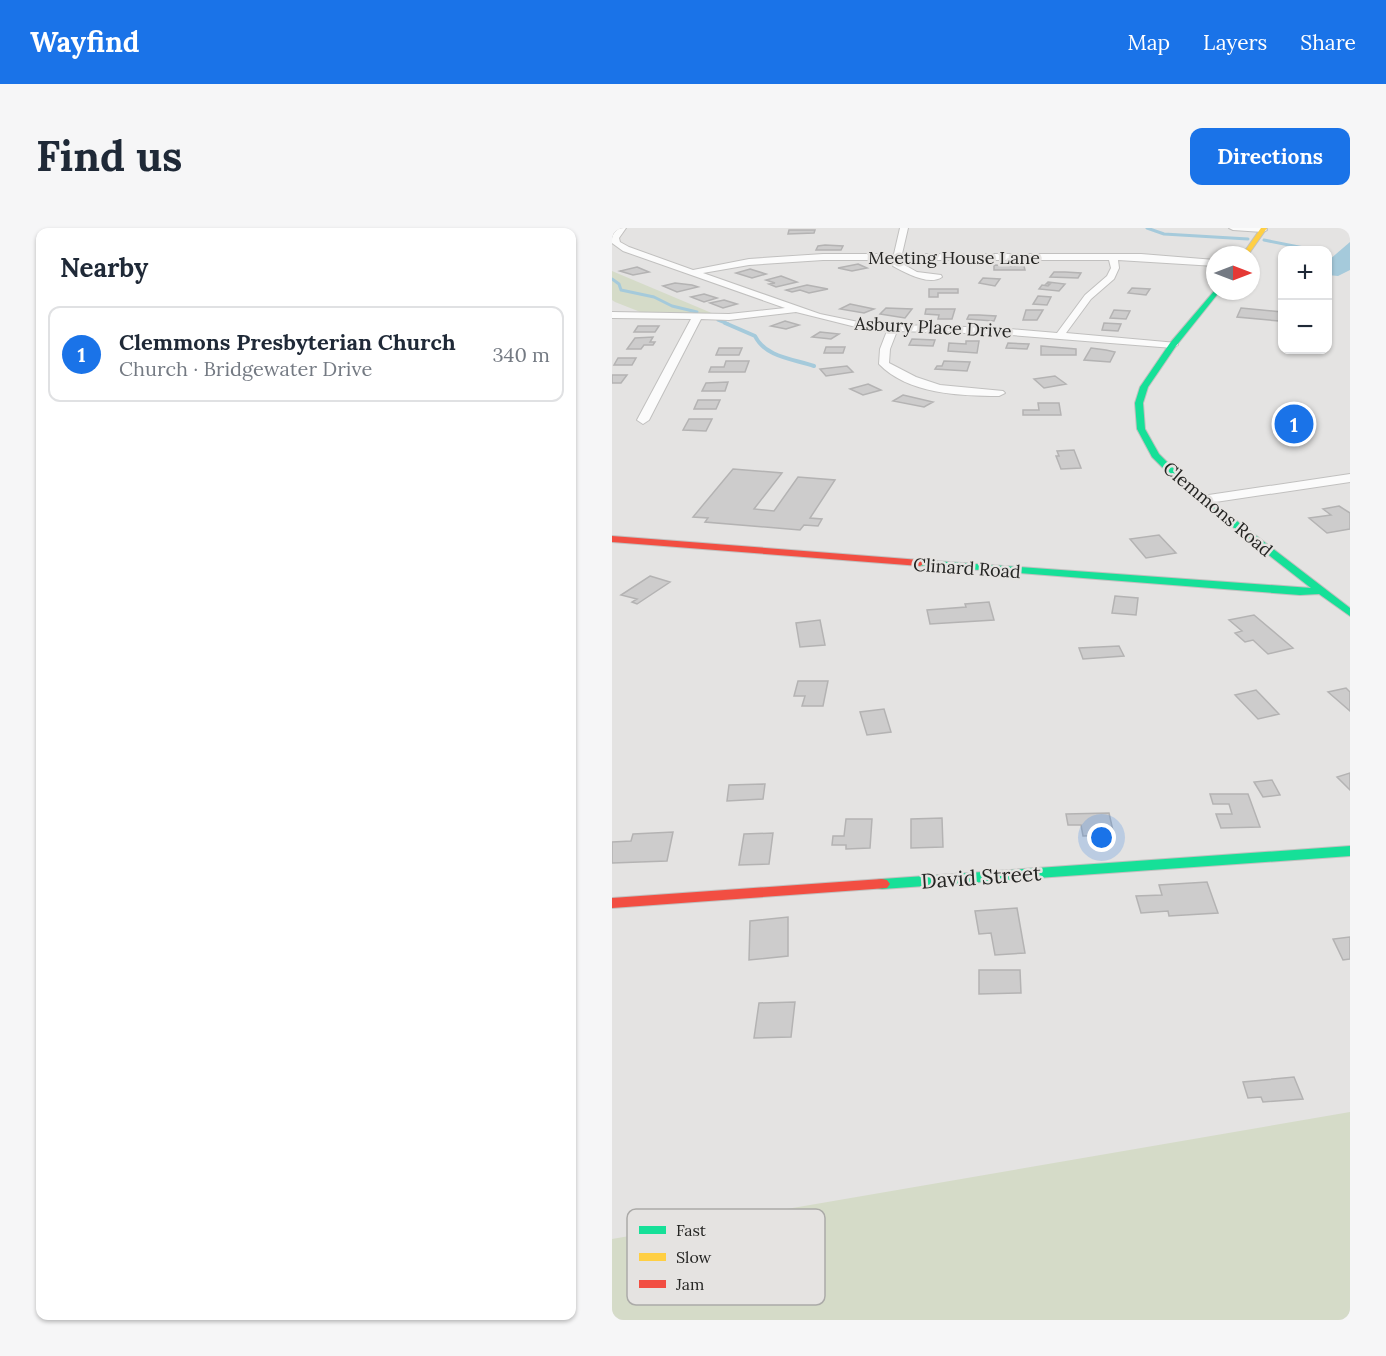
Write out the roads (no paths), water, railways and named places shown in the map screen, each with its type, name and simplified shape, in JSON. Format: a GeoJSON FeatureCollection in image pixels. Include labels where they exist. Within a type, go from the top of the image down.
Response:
{"type":"FeatureCollection","features":[{"type":"Feature","properties":{"kind":"main road"},"geometry":{"type":"LineString","coordinates":[[1252,246],[1264,229]]}},
{"type":"Feature","properties":{"kind":"main road","name":"Clemmons Road"},"geometry":{"type":"LineString","coordinates":[[1210,300],[1150,377],[1142,394],[1139,415],[1141,429],[1155,455],[1202,500],[1350,613]]}},
{"type":"Feature","properties":{"kind":"main road","name":"Clinard Road"},"geometry":{"type":"LineString","coordinates":[[614,542],[1300,592],[1322,591]]}},
{"type":"Feature","properties":{"kind":"main road","name":"David Street"},"geometry":{"type":"LineString","coordinates":[[612,903],[1350,851]]}},
{"type":"Feature","properties":{"kind":"street","name":"Asbury Place Drive"},"geometry":{"type":"LineString","coordinates":[[622,228],[615,238],[616,243],[626,249],[795,309],[857,325],[893,329],[998,331],[1173,345]]}},
{"type":"Feature","properties":{"kind":"street"},"geometry":{"type":"LineString","coordinates":[[904,228],[896,264],[907,271],[938,278]]}},
{"type":"Feature","properties":{"kind":"street"},"geometry":{"type":"LineString","coordinates":[[1233,228],[1264,229]]}},
{"type":"Feature","properties":{"kind":"street","name":"Meeting House Lane"},"geometry":{"type":"LineString","coordinates":[[694,272],[749,262],[793,258],[1113,257],[1206,262]]}},
{"type":"Feature","properties":{"kind":"street"},"geometry":{"type":"LineString","coordinates":[[1060,336],[1088,297],[1111,277],[1115,268],[1113,257]]}},
{"type":"Feature","properties":{"kind":"street"},"geometry":{"type":"LineString","coordinates":[[612,315],[729,317],[795,309]]}},
{"type":"Feature","properties":{"kind":"street"},"geometry":{"type":"LineString","coordinates":[[643,420],[697,317]]}},
{"type":"Feature","properties":{"kind":"street"},"geometry":{"type":"LineString","coordinates":[[893,329],[885,349],[884,364],[902,376],[928,387],[961,393],[999,393]]}},
{"type":"Feature","properties":{"kind":"street"},"geometry":{"type":"LineString","coordinates":[[1202,500],[1350,478]]}},
{"type":"Feature","properties":{"kind":"water"},"geometry":{"type":"Polygon","coordinates":[[[1350,242],[1350,270],[1338,276],[1332,275],[1332,257],[1350,242]]]}},
{"type":"Feature","properties":{"kind":"waterway"},"geometry":{"type":"LineString","coordinates":[[1147,228],[1164,234],[1248,239]]}},
{"type":"Feature","properties":{"kind":"waterway"},"geometry":{"type":"LineString","coordinates":[[1264,240],[1294,246]]}},
{"type":"Feature","properties":{"kind":"waterway"},"geometry":{"type":"LineString","coordinates":[[612,279],[619,284],[621,290],[654,297],[672,306],[697,312]]}},
{"type":"Feature","properties":{"kind":"waterway"},"geometry":{"type":"LineString","coordinates":[[718,320],[728,324]]}},
{"type":"Feature","properties":{"kind":"waterway"},"geometry":{"type":"LineString","coordinates":[[725,323],[755,336],[765,349],[773,353],[814,366]]}},
{"type":"Feature","properties":{"kind":"place","name":"Clemmons Presbyterian Church"},"geometry":{"type":"Point","coordinates":[1294,424]}}]}
